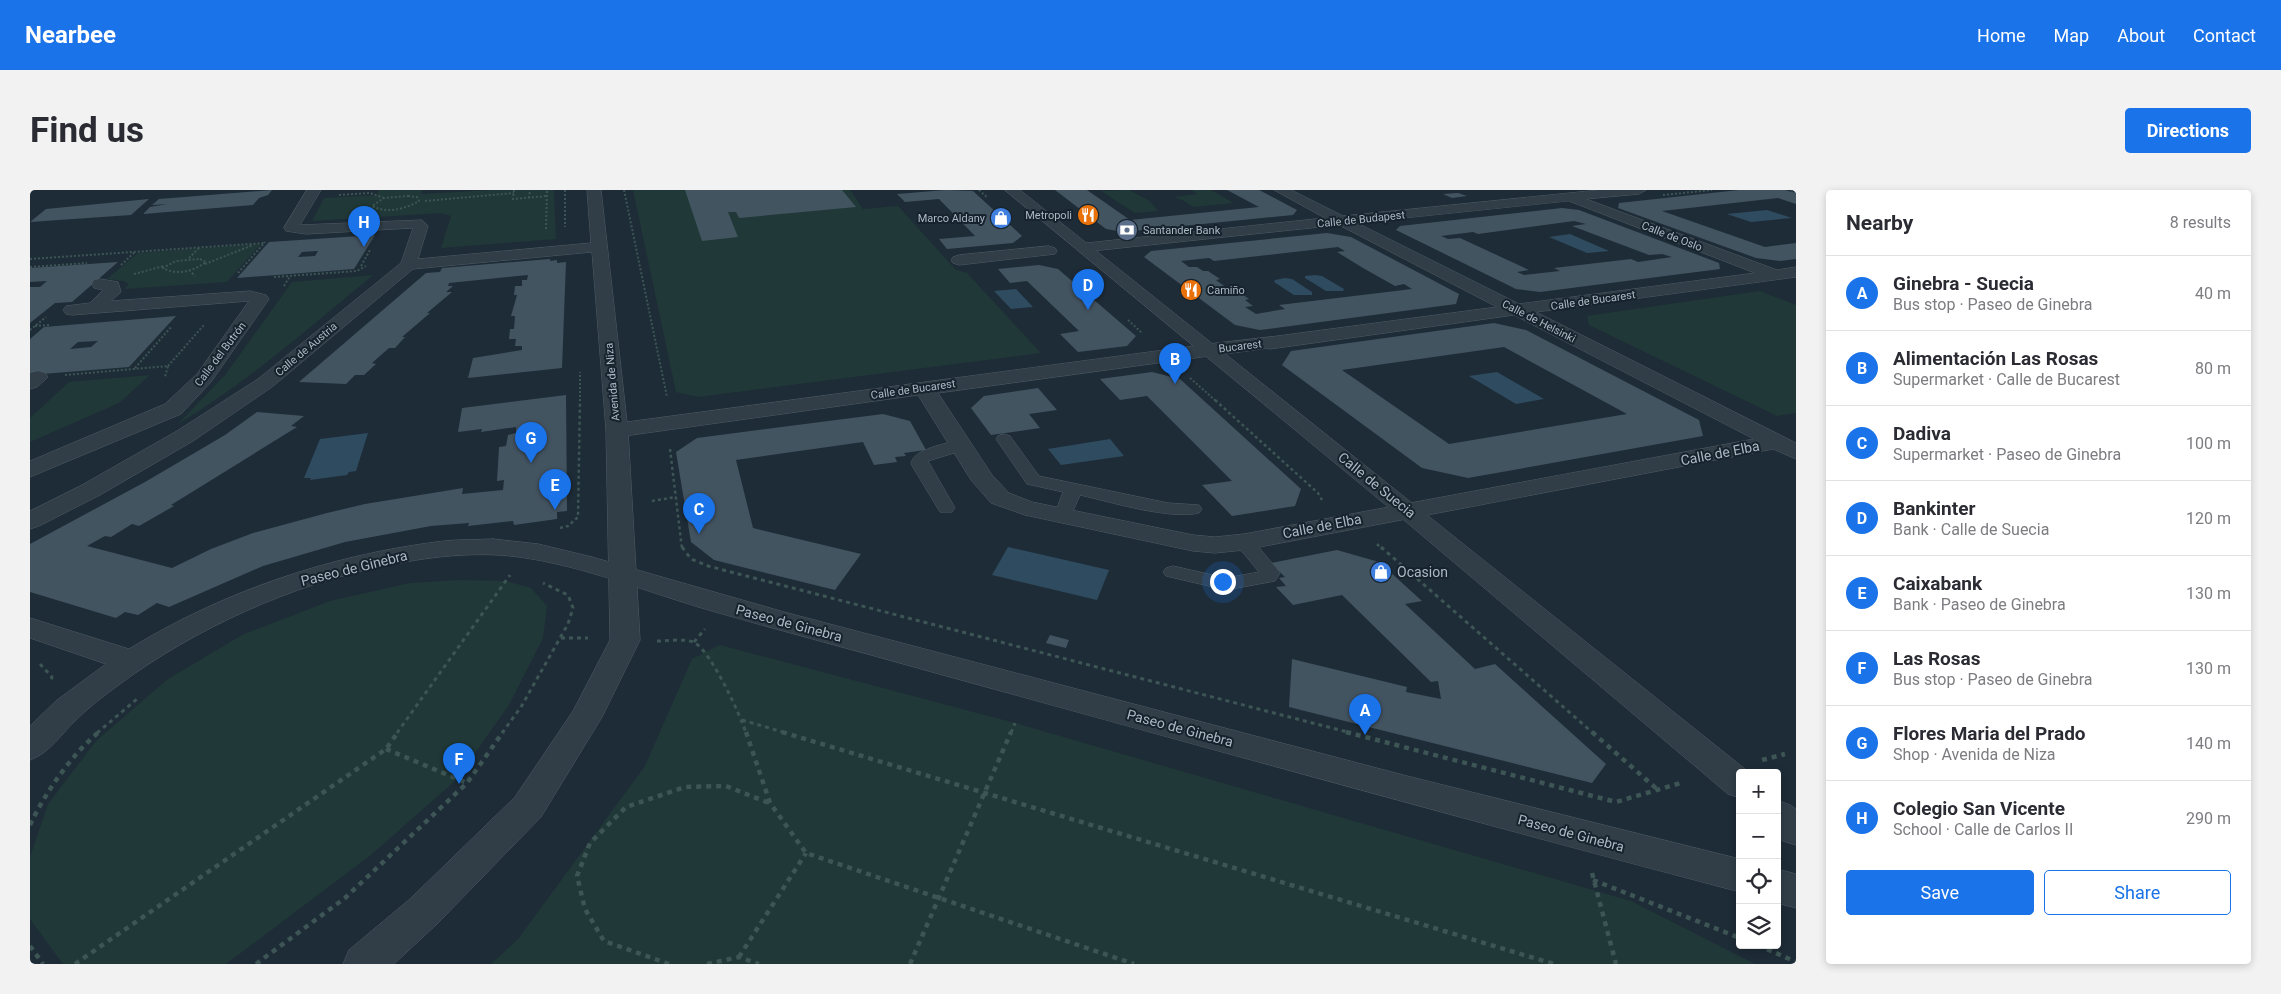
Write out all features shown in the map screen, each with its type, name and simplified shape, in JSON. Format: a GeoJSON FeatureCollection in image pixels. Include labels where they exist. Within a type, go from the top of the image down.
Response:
{"type":"FeatureCollection","features":[{"type":"Feature","properties":{"kind":"street"},"geometry":{"type":"LineString","coordinates":[[314,190],[291,228],[306,230],[417,223],[421,226],[408,265],[600,247]]}},
{"type":"Feature","properties":{"kind":"street","name":"Avenida de Niza"},"geometry":{"type":"LineString","coordinates":[[594,190],[617,430],[622,575]]}},
{"type":"Feature","properties":{"kind":"street","name":"Calle de Suecia"},"geometry":{"type":"LineString","coordinates":[[1012,190],[1407,510],[1731,777]]}},
{"type":"Feature","properties":{"kind":"street","name":"Calle de Helsinki"},"geometry":{"type":"LineString","coordinates":[[1281,190],[1786,447]]}},
{"type":"Feature","properties":{"kind":"street","name":"Calle de Oslo"},"geometry":{"type":"LineString","coordinates":[[1548,190],[1796,282]]}},
{"type":"Feature","properties":{"kind":"street","name":"Calle de Budapest"},"geometry":{"type":"LineString","coordinates":[[1082,247],[1639,190]]}},
{"type":"Feature","properties":{"kind":"street"},"geometry":{"type":"LineString","coordinates":[[959,260],[1049,250]]}},
{"type":"Feature","properties":{"kind":"street","name":"Calle de Austria"},"geometry":{"type":"LineString","coordinates":[[30,521],[91,490],[185,436],[265,383],[408,265]]}},
{"type":"Feature","properties":{"kind":"street","name":"Calle de Bucarest"},"geometry":{"type":"LineString","coordinates":[[1270,342],[1796,272]]}},
{"type":"Feature","properties":{"kind":"street"},"geometry":{"type":"LineString","coordinates":[[100,284],[112,286],[112,292],[100,302],[100,307]]}},
{"type":"Feature","properties":{"kind":"street","name":"Calle del Butrón"},"geometry":{"type":"LineString","coordinates":[[30,470],[173,410],[204,378],[260,299],[250,296],[72,310]]}},
{"type":"Feature","properties":{"kind":"street","name":"Bucarest"},"geometry":{"type":"LineString","coordinates":[[1209,350],[1270,342]]}},
{"type":"Feature","properties":{"kind":"street","name":"Calle de Bucarest"},"geometry":{"type":"LineString","coordinates":[[617,430],[1209,350]]}},
{"type":"Feature","properties":{"kind":"street","name":"Calle de Elba"},"geometry":{"type":"LineString","coordinates":[[924,388],[983,480],[1000,498],[1025,508],[1192,543],[1215,545],[1244,542],[1407,510],[1786,447]]}},
{"type":"Feature","properties":{"kind":"street","name":"Paseo de Ginebra"},"geometry":{"type":"LineString","coordinates":[[30,747],[67,709],[131,662],[220,612],[320,573],[414,553],[493,547],[556,555],[724,606],[1579,835],[1736,875]]}},
{"type":"Feature","properties":{"kind":"street"},"geometry":{"type":"LineString","coordinates":[[364,964],[424,911],[528,807],[586,717],[625,640],[622,575]]}},
{"type":"Feature","properties":{"kind":"street"},"geometry":{"type":"LineString","coordinates":[[30,628],[131,662]]}},
{"type":"Feature","properties":{"kind":"street"},"geometry":{"type":"LineString","coordinates":[[1781,818],[1796,830]]}},
{"type":"Feature","properties":{"kind":"street"},"geometry":{"type":"LineString","coordinates":[[1781,887],[1796,891]]}},
{"type":"Feature","properties":{"kind":"lane"},"geometry":{"type":"LineString","coordinates":[[1004,438],[1033,480],[1168,508],[1193,509]]}},
{"type":"Feature","properties":{"kind":"lane"},"geometry":{"type":"LineString","coordinates":[[946,508],[920,464],[920,460],[927,455],[961,445]]}},
{"type":"Feature","properties":{"kind":"lane"},"geometry":{"type":"LineString","coordinates":[[1063,516],[1073,489]]}},
{"type":"Feature","properties":{"kind":"lane"},"geometry":{"type":"LineString","coordinates":[[1172,572],[1226,584],[1268,577],[1270,572],[1244,542]]}},
{"type":"Feature","properties":{"kind":"path"},"geometry":{"type":"LineString","coordinates":[[514,190],[513,199],[547,196]]}},
{"type":"Feature","properties":{"kind":"path"},"geometry":{"type":"LineString","coordinates":[[529,198],[530,190]]}},
{"type":"Feature","properties":{"kind":"path"},"geometry":{"type":"LineString","coordinates":[[546,233],[547,190]]}},
{"type":"Feature","properties":{"kind":"path"},"geometry":{"type":"LineString","coordinates":[[565,190],[565,233]]}},
{"type":"Feature","properties":{"kind":"path"},"geometry":{"type":"LineString","coordinates":[[624,190],[666,397],[692,404],[710,402],[713,416]]}},
{"type":"Feature","properties":{"kind":"path"},"geometry":{"type":"LineString","coordinates":[[979,190],[993,202]]}},
{"type":"Feature","properties":{"kind":"path"},"geometry":{"type":"LineString","coordinates":[[1791,190],[1796,192]]}},
{"type":"Feature","properties":{"kind":"path"},"geometry":{"type":"LineString","coordinates":[[331,195],[370,193],[385,198]]}},
{"type":"Feature","properties":{"kind":"path"},"geometry":{"type":"LineString","coordinates":[[420,201],[514,193]]}},
{"type":"Feature","properties":{"kind":"path"},"geometry":{"type":"LineString","coordinates":[[205,264],[206,262],[203,259],[188,259],[172,263],[163,268],[167,271],[183,271],[205,264],[256,243]]}},
{"type":"Feature","properties":{"kind":"path"},"geometry":{"type":"LineString","coordinates":[[30,259],[265,243],[232,280]]}},
{"type":"Feature","properties":{"kind":"path"},"geometry":{"type":"LineString","coordinates":[[188,259],[200,247]]}},
{"type":"Feature","properties":{"kind":"path"},"geometry":{"type":"LineString","coordinates":[[115,261],[125,261]]}},
{"type":"Feature","properties":{"kind":"path"},"geometry":{"type":"LineString","coordinates":[[30,267],[87,263]]}},
{"type":"Feature","properties":{"kind":"path"},"geometry":{"type":"LineString","coordinates":[[272,277],[357,271],[361,267],[370,266]]}},
{"type":"Feature","properties":{"kind":"path"},"geometry":{"type":"LineString","coordinates":[[1123,315],[1149,341],[1144,346],[1128,348],[1140,359]]}},
{"type":"Feature","properties":{"kind":"path"},"geometry":{"type":"LineString","coordinates":[[163,384],[168,366],[208,319]]}},
{"type":"Feature","properties":{"kind":"path"},"geometry":{"type":"LineString","coordinates":[[62,375],[168,366]]}},
{"type":"Feature","properties":{"kind":"path"},"geometry":{"type":"LineString","coordinates":[[75,964],[386,749],[540,531],[550,531],[568,526],[578,518],[580,371]]}},
{"type":"Feature","properties":{"kind":"path"},"geometry":{"type":"LineString","coordinates":[[1186,374],[1318,492],[1322,498],[1320,505],[1313,506],[1350,539],[1359,538],[1373,541],[1384,549],[1658,790]]}},
{"type":"Feature","properties":{"kind":"path"},"geometry":{"type":"LineString","coordinates":[[672,445],[669,451],[682,550],[691,559],[708,566],[1616,802],[1658,790],[1731,777],[1785,754]]}},
{"type":"Feature","properties":{"kind":"path"},"geometry":{"type":"LineString","coordinates":[[501,575],[519,577]]}},
{"type":"Feature","properties":{"kind":"path"},"geometry":{"type":"LineString","coordinates":[[256,964],[345,898],[467,782],[521,707],[568,624],[573,608],[568,595],[536,581]]}},
{"type":"Feature","properties":{"kind":"path"},"geometry":{"type":"LineString","coordinates":[[694,642],[706,652],[742,720],[770,803],[806,853],[1134,964]]}},
{"type":"Feature","properties":{"kind":"path"},"geometry":{"type":"LineString","coordinates":[[30,825],[41,801],[88,741],[140,696]]}},
{"type":"Feature","properties":{"kind":"path"},"geometry":{"type":"LineString","coordinates":[[742,720],[1554,964]]}},
{"type":"Feature","properties":{"kind":"path"},"geometry":{"type":"LineString","coordinates":[[910,964],[940,899],[1015,723]]}},
{"type":"Feature","properties":{"kind":"path"},"geometry":{"type":"LineString","coordinates":[[386,749],[467,782]]}},
{"type":"Feature","properties":{"kind":"path"},"geometry":{"type":"LineString","coordinates":[[668,964],[604,940],[585,910],[577,876],[590,843],[626,807],[685,787],[726,786],[770,803]]}},
{"type":"Feature","properties":{"kind":"path"},"geometry":{"type":"LineString","coordinates":[[739,957],[806,853]]}},
{"type":"Feature","properties":{"kind":"path"},"geometry":{"type":"LineString","coordinates":[[1616,964],[1593,880],[1736,936]]}},
{"type":"Feature","properties":{"kind":"path"},"geometry":{"type":"LineString","coordinates":[[30,946],[43,964]]}},
{"type":"Feature","properties":{"kind":"path"},"geometry":{"type":"LineString","coordinates":[[1767,949],[1796,962]]}},
{"type":"Feature","properties":{"kind":"path"},"geometry":{"type":"LineString","coordinates":[[707,964],[739,957],[758,964]]}},
{"type":"Feature","properties":{"kind":"green space"},"geometry":{"type":"Polygon","coordinates":[[[379,190],[422,190],[421,194],[493,190],[554,190],[556,239],[441,248],[451,216],[441,213],[312,221],[324,198],[377,195],[379,190]]]}},
{"type":"Feature","properties":{"kind":"green space"},"geometry":{"type":"Polygon","coordinates":[[[633,190],[850,190],[863,209],[898,206],[956,270],[967,273],[1041,353],[698,397],[676,392],[633,190]]]}},
{"type":"Feature","properties":{"kind":"green space"},"geometry":{"type":"Polygon","coordinates":[[[1129,190],[1150,201],[1158,211],[1135,213],[1101,191],[1129,190]]]}},
{"type":"Feature","properties":{"kind":"green space"},"geometry":{"type":"Polygon","coordinates":[[[1191,190],[1211,190],[1234,203],[1193,207],[1174,197],[1197,194],[1191,190]]]}},
{"type":"Feature","properties":{"kind":"green space"},"geometry":{"type":"Polygon","coordinates":[[[261,244],[227,282],[124,289],[129,284],[124,281],[107,279],[138,253],[261,244]]]}},
{"type":"Feature","properties":{"kind":"green space"},"geometry":{"type":"Polygon","coordinates":[[[373,275],[254,372],[178,424],[225,375],[292,282],[373,275]]]}},
{"type":"Feature","properties":{"kind":"green space"},"geometry":{"type":"Polygon","coordinates":[[[1760,291],[1796,305],[1796,413],[1777,416],[1589,325],[1587,316],[1760,291]]]}},
{"type":"Feature","properties":{"kind":"green space"},"geometry":{"type":"Polygon","coordinates":[[[150,375],[119,403],[30,442],[30,418],[69,382],[150,375]]]}},
{"type":"Feature","properties":{"kind":"green space"},"geometry":{"type":"Polygon","coordinates":[[[459,580],[506,581],[531,588],[547,606],[543,638],[509,705],[456,780],[371,855],[226,964],[63,964],[30,919],[30,857],[48,804],[96,741],[168,679],[242,635],[330,601],[410,583],[459,580]]]}},
{"type":"Feature","properties":{"kind":"green space"},"geometry":{"type":"Polygon","coordinates":[[[720,645],[1015,723],[1631,901],[1755,964],[491,964],[518,939],[645,766],[692,659],[720,645]]]}},
{"type":"Feature","properties":{"kind":"water"},"geometry":{"type":"Polygon","coordinates":[[[1767,210],[1792,218],[1751,222],[1727,214],[1767,210]]]}},
{"type":"Feature","properties":{"kind":"water"},"geometry":{"type":"Polygon","coordinates":[[[1570,234],[1609,251],[1587,253],[1549,237],[1570,234]]]}},
{"type":"Feature","properties":{"kind":"water"},"geometry":{"type":"Polygon","coordinates":[[[1305,276],[1322,276],[1344,289],[1343,291],[1326,291],[1305,278],[1305,276]]]}},
{"type":"Feature","properties":{"kind":"water"},"geometry":{"type":"Polygon","coordinates":[[[1292,279],[1312,292],[1312,295],[1294,295],[1274,282],[1275,280],[1292,279]]]}},
{"type":"Feature","properties":{"kind":"water"},"geometry":{"type":"Polygon","coordinates":[[[1016,289],[1033,307],[1011,309],[994,291],[1016,289]]]}},
{"type":"Feature","properties":{"kind":"water"},"geometry":{"type":"Polygon","coordinates":[[[1497,372],[1544,399],[1516,404],[1469,376],[1497,372]]]}},
{"type":"Feature","properties":{"kind":"water"},"geometry":{"type":"Polygon","coordinates":[[[368,433],[356,471],[349,472],[347,475],[310,480],[311,478],[304,478],[320,439],[368,433]]]}},
{"type":"Feature","properties":{"kind":"water"},"geometry":{"type":"Polygon","coordinates":[[[1110,439],[1124,456],[1061,465],[1048,449],[1110,439]]]}},
{"type":"Feature","properties":{"kind":"water"},"geometry":{"type":"Polygon","coordinates":[[[1008,547],[1109,570],[1097,600],[992,575],[1008,547]]]}},
{"type":"Feature","properties":{"kind":"building"},"geometry":{"type":"Polygon","coordinates":[[[272,190],[268,195],[259,198],[253,205],[143,214],[150,207],[167,204],[152,205],[159,199],[272,190]]]}},
{"type":"Feature","properties":{"kind":"building"},"geometry":{"type":"Polygon","coordinates":[[[685,190],[842,190],[856,207],[739,218],[736,212],[728,212],[738,237],[702,241],[685,190]]]}},
{"type":"Feature","properties":{"kind":"building"},"geometry":{"type":"Polygon","coordinates":[[[946,190],[973,191],[1022,236],[1013,243],[947,249],[939,239],[975,236],[939,199],[905,202],[897,194],[946,190]]]}},
{"type":"Feature","properties":{"kind":"building"},"geometry":{"type":"Polygon","coordinates":[[[1055,190],[1087,190],[1130,220],[1259,207],[1227,190],[1259,190],[1297,210],[1293,215],[1123,232],[1106,229],[1055,190]]]}},
{"type":"Feature","properties":{"kind":"building"},"geometry":{"type":"Polygon","coordinates":[[[1739,190],[1785,190],[1796,193],[1796,204],[1778,198],[1662,211],[1765,247],[1796,243],[1796,259],[1780,261],[1756,258],[1618,208],[1619,203],[1739,190]]]}},
{"type":"Feature","properties":{"kind":"building"},"geometry":{"type":"Polygon","coordinates":[[[1458,193],[1467,196],[1452,198],[1443,194],[1458,193]]]}},
{"type":"Feature","properties":{"kind":"building"},"geometry":{"type":"Polygon","coordinates":[[[149,199],[131,215],[30,222],[46,209],[149,199]]]}},
{"type":"Feature","properties":{"kind":"building"},"geometry":{"type":"Polygon","coordinates":[[[1562,208],[1579,210],[1719,263],[1720,269],[1540,292],[1516,289],[1396,230],[1400,226],[1562,208]],[[1574,221],[1478,234],[1473,232],[1441,236],[1448,239],[1460,238],[1529,270],[1517,272],[1524,275],[1560,271],[1554,268],[1631,259],[1638,262],[1672,257],[1662,254],[1649,255],[1572,226],[1586,224],[1574,221]]]}},
{"type":"Feature","properties":{"kind":"building"},"geometry":{"type":"Polygon","coordinates":[[[1327,233],[1351,237],[1459,294],[1456,304],[1260,330],[1235,325],[1144,257],[1151,251],[1327,233]],[[1338,247],[1214,261],[1209,258],[1181,261],[1189,267],[1197,267],[1203,271],[1208,271],[1220,279],[1216,280],[1231,291],[1236,290],[1249,299],[1245,300],[1253,306],[1245,307],[1256,314],[1285,309],[1279,305],[1412,289],[1404,284],[1395,286],[1337,252],[1345,251],[1338,247]]]}},
{"type":"Feature","properties":{"kind":"building"},"geometry":{"type":"Polygon","coordinates":[[[375,235],[354,269],[237,278],[269,242],[375,235]],[[318,251],[302,252],[298,257],[315,256],[318,251]]]}},
{"type":"Feature","properties":{"kind":"building"},"geometry":{"type":"Polygon","coordinates":[[[550,259],[550,261],[557,260],[557,263],[566,262],[562,368],[468,378],[473,358],[522,350],[522,346],[515,346],[516,339],[509,339],[510,329],[514,329],[515,316],[511,316],[517,295],[514,295],[515,286],[522,286],[522,280],[527,280],[528,275],[449,283],[448,286],[453,286],[446,292],[452,292],[402,337],[405,337],[395,348],[389,348],[372,363],[376,364],[364,375],[355,375],[346,384],[299,382],[426,273],[440,272],[442,268],[550,259]]]}},
{"type":"Feature","properties":{"kind":"building"},"geometry":{"type":"Polygon","coordinates":[[[118,262],[72,302],[55,303],[30,323],[30,287],[40,287],[47,281],[30,282],[30,268],[118,262]]]}},
{"type":"Feature","properties":{"kind":"building"},"geometry":{"type":"Polygon","coordinates":[[[1039,265],[1058,269],[1136,336],[1127,346],[1078,352],[1060,334],[1079,331],[1027,281],[1010,283],[998,269],[1039,265]]]}},
{"type":"Feature","properties":{"kind":"building"},"geometry":{"type":"Polygon","coordinates":[[[176,316],[129,367],[30,375],[30,339],[44,327],[176,316]],[[98,341],[78,342],[70,349],[91,347],[98,341]]]}},
{"type":"Feature","properties":{"kind":"building"},"geometry":{"type":"Polygon","coordinates":[[[1494,323],[1526,330],[1699,420],[1703,436],[1468,478],[1422,468],[1282,365],[1291,351],[1494,323]],[[1504,347],[1342,370],[1449,444],[1627,414],[1504,347]]]}},
{"type":"Feature","properties":{"kind":"building"},"geometry":{"type":"Polygon","coordinates":[[[1152,372],[1180,379],[1301,489],[1295,506],[1232,516],[1202,485],[1232,481],[1147,396],[1120,400],[1100,379],[1152,372]]]}},
{"type":"Feature","properties":{"kind":"building"},"geometry":{"type":"Polygon","coordinates":[[[1038,388],[1057,410],[1029,414],[1040,428],[991,435],[971,408],[984,396],[1038,388]]]}},
{"type":"Feature","properties":{"kind":"building"},"geometry":{"type":"Polygon","coordinates":[[[566,395],[567,511],[557,512],[557,519],[514,525],[513,521],[468,526],[469,523],[431,526],[345,542],[263,566],[169,607],[157,603],[138,615],[125,612],[116,618],[30,592],[30,544],[145,482],[225,435],[257,412],[304,416],[291,426],[297,427],[171,505],[174,506],[139,526],[132,524],[111,537],[105,536],[87,546],[172,568],[211,549],[253,533],[365,504],[463,488],[462,494],[503,490],[504,480],[497,481],[499,447],[506,446],[508,435],[516,433],[516,427],[481,432],[482,429],[458,432],[462,408],[566,395]]]}},
{"type":"Feature","properties":{"kind":"building"},"geometry":{"type":"Polygon","coordinates":[[[883,414],[910,421],[926,450],[904,453],[906,456],[895,457],[897,462],[874,465],[863,442],[736,460],[753,528],[861,554],[835,590],[714,560],[691,542],[676,452],[697,438],[883,414]]]}},
{"type":"Feature","properties":{"kind":"building"},"geometry":{"type":"Polygon","coordinates":[[[1337,550],[1379,562],[1422,601],[1405,604],[1475,669],[1495,664],[1606,764],[1592,783],[1289,707],[1292,659],[1407,687],[1406,692],[1441,699],[1438,681],[1431,682],[1342,595],[1293,605],[1276,587],[1286,586],[1279,578],[1285,577],[1271,563],[1337,550]]]}},
{"type":"Feature","properties":{"kind":"building"},"geometry":{"type":"Polygon","coordinates":[[[1050,635],[1069,640],[1066,648],[1046,643],[1050,635]]]}},
{"type":"Feature","properties":{"kind":"place","name":"Metropoli"},"geometry":{"type":"Point","coordinates":[1088,215]}},
{"type":"Feature","properties":{"kind":"place","name":"Marco Aldany"},"geometry":{"type":"Point","coordinates":[1001,218]}},
{"type":"Feature","properties":{"kind":"place","name":"Santander Bank"},"geometry":{"type":"Point","coordinates":[1127,230]}},
{"type":"Feature","properties":{"kind":"place","name":"Colegio San Vicente"},"geometry":{"type":"Point","coordinates":[364,247]}},
{"type":"Feature","properties":{"kind":"place","name":"Camiño"},"geometry":{"type":"Point","coordinates":[1191,290]}},
{"type":"Feature","properties":{"kind":"place","name":"Bankinter"},"geometry":{"type":"Point","coordinates":[1088,310]}},
{"type":"Feature","properties":{"kind":"place","name":"Alimentación Las Rosas"},"geometry":{"type":"Point","coordinates":[1175,384]}},
{"type":"Feature","properties":{"kind":"place","name":"Flores Maria del Prado"},"geometry":{"type":"Point","coordinates":[531,463]}},
{"type":"Feature","properties":{"kind":"place","name":"Caixabank"},"geometry":{"type":"Point","coordinates":[555,510]}},
{"type":"Feature","properties":{"kind":"place","name":"Dadiva"},"geometry":{"type":"Point","coordinates":[699,534]}},
{"type":"Feature","properties":{"kind":"place","name":"Ocasion"},"geometry":{"type":"Point","coordinates":[1381,572]}},
{"type":"Feature","properties":{"kind":"place","name":"Ginebra - Suecia"},"geometry":{"type":"Point","coordinates":[1365,735]}},
{"type":"Feature","properties":{"kind":"place","name":"Las Rosas"},"geometry":{"type":"Point","coordinates":[459,784]}}]}
